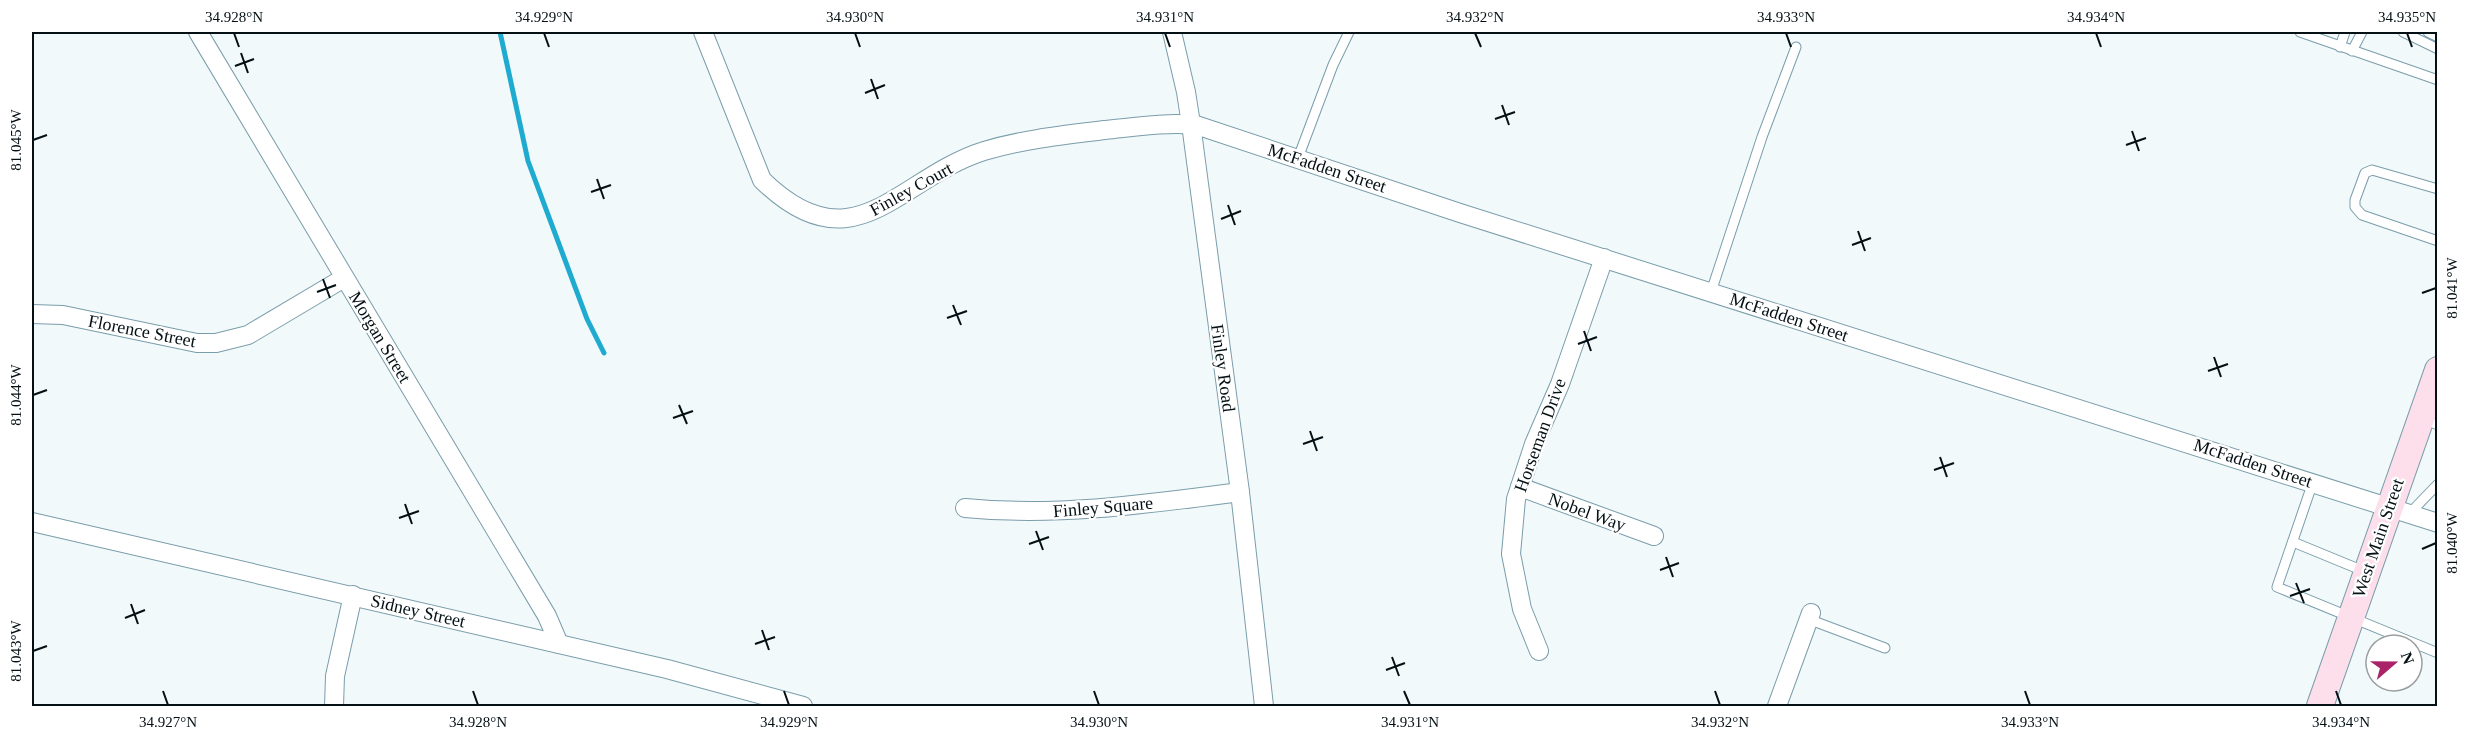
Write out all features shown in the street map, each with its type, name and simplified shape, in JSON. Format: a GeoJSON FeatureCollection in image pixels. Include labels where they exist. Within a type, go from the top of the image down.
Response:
{"type":"FeatureCollection","features":[{"type":"Feature","properties":{"kind":"main road","name":"West Main Street"},"geometry":{"type":"LineString","coordinates":[[2320,706],[2366,572],[2400,509],[2429,421],[2438,370]]}},
{"type":"Feature","properties":{"kind":"street","name":"Morgan Street"},"geometry":{"type":"LineString","coordinates":[[198,32],[547,616],[559,644]]}},
{"type":"Feature","properties":{"kind":"street","name":"Finley Court"},"geometry":{"type":"LineString","coordinates":[[703,32],[762,180],[781,199],[796,209],[823,216],[842,219],[874,212],[962,160],[1021,142],[1153,125],[1191,124]]}},
{"type":"Feature","properties":{"kind":"street","name":"Finley Road"},"geometry":{"type":"LineString","coordinates":[[1172,32],[1191,124],[1240,492],[1264,706]]}},
{"type":"Feature","properties":{"kind":"street","name":"McFadden Street"},"geometry":{"type":"LineString","coordinates":[[1191,124],[2438,523]]}},
{"type":"Feature","properties":{"kind":"street","name":"Horseman Drive"},"geometry":{"type":"LineString","coordinates":[[1539,651],[1522,609],[1511,554],[1516,499],[1534,444],[1560,384],[1604,258]]}},
{"type":"Feature","properties":{"kind":"street","name":"Florence Street"},"geometry":{"type":"LineString","coordinates":[[32,314],[63,315],[197,343],[216,343],[248,335],[344,278]]}},
{"type":"Feature","properties":{"kind":"street","name":"Nobel Way"},"geometry":{"type":"LineString","coordinates":[[1520,487],[1654,536]]}},
{"type":"Feature","properties":{"kind":"street","name":"Finley Square"},"geometry":{"type":"LineString","coordinates":[[965,508],[1039,512],[1111,508],[1240,492]]}},
{"type":"Feature","properties":{"kind":"street","name":"Sidney Street"},"geometry":{"type":"LineString","coordinates":[[32,522],[667,669],[804,706]]}},
{"type":"Feature","properties":{"kind":"street"},"geometry":{"type":"LineString","coordinates":[[334,706],[335,676],[352,595]]}},
{"type":"Feature","properties":{"kind":"street"},"geometry":{"type":"LineString","coordinates":[[1777,706],[1809,616]]}},
{"type":"Feature","properties":{"kind":"lane"},"geometry":{"type":"LineString","coordinates":[[1298,158],[1333,65],[1349,32]]}},
{"type":"Feature","properties":{"kind":"lane"},"geometry":{"type":"LineString","coordinates":[[2300,32],[2438,80]]}},
{"type":"Feature","properties":{"kind":"lane"},"geometry":{"type":"LineString","coordinates":[[2345,32],[2346,49]]}},
{"type":"Feature","properties":{"kind":"lane"},"geometry":{"type":"LineString","coordinates":[[2346,49],[2356,32]]}},
{"type":"Feature","properties":{"kind":"lane"},"geometry":{"type":"LineString","coordinates":[[2346,49],[2362,32]]}},
{"type":"Feature","properties":{"kind":"lane"},"geometry":{"type":"LineString","coordinates":[[2403,32],[2438,50]]}},
{"type":"Feature","properties":{"kind":"lane"},"geometry":{"type":"LineString","coordinates":[[2427,32],[2438,37]]}},
{"type":"Feature","properties":{"kind":"lane"},"geometry":{"type":"LineString","coordinates":[[1711,292],[1762,137],[1796,47]]}},
{"type":"Feature","properties":{"kind":"lane"},"geometry":{"type":"LineString","coordinates":[[2438,189],[2372,170],[2365,173],[2355,200],[2355,207],[2362,215],[2438,241]]}},
{"type":"Feature","properties":{"kind":"lane"},"geometry":{"type":"LineString","coordinates":[[2313,482],[2277,587],[2350,619],[2438,653]]}},
{"type":"Feature","properties":{"kind":"lane"},"geometry":{"type":"LineString","coordinates":[[2400,509],[2438,484]]}},
{"type":"Feature","properties":{"kind":"lane"},"geometry":{"type":"LineString","coordinates":[[2293,542],[2366,572]]}},
{"type":"Feature","properties":{"kind":"lane"},"geometry":{"type":"LineString","coordinates":[[1809,616],[1885,648]]}},
{"type":"Feature","properties":{"kind":"waterway"},"geometry":{"type":"LineString","coordinates":[[500,32],[528,161],[587,319],[604,353]]}}]}
